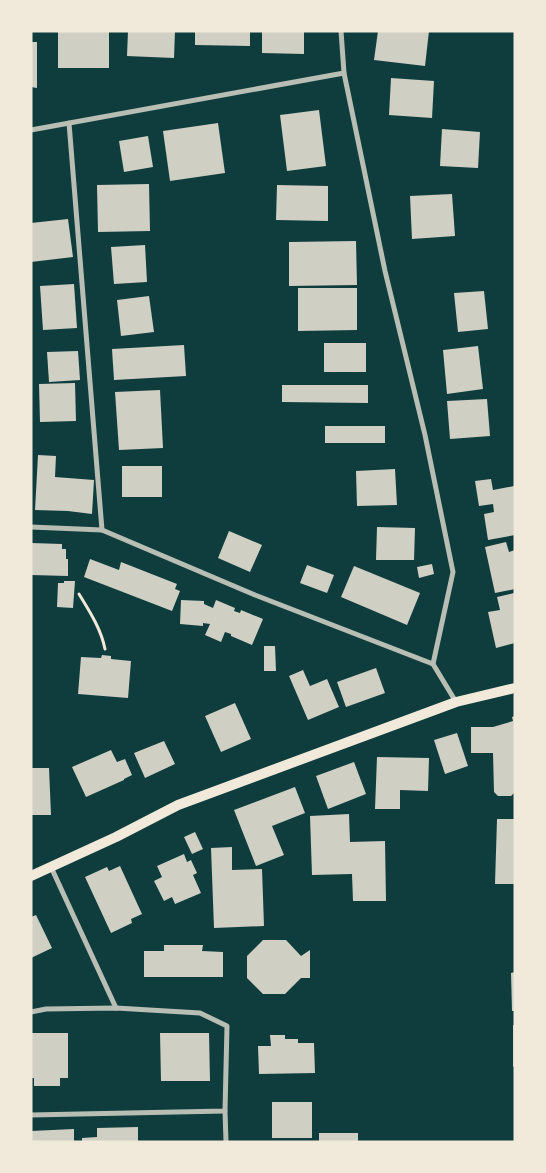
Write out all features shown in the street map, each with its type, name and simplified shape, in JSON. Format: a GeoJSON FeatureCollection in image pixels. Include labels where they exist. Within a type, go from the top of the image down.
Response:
{"type":"FeatureCollection","features":[{"type":"Feature","properties":{"kind":"main road"},"geometry":{"type":"LineString","coordinates":[[31,876],[116,837],[178,805],[456,702],[515,688]]}},
{"type":"Feature","properties":{"kind":"street"},"geometry":{"type":"LineString","coordinates":[[341,31],[344,73],[385,271],[426,436],[453,572],[434,664]]}},
{"type":"Feature","properties":{"kind":"street"},"geometry":{"type":"LineString","coordinates":[[31,130],[344,73]]}},
{"type":"Feature","properties":{"kind":"street"},"geometry":{"type":"LineString","coordinates":[[69,123],[102,530]]}},
{"type":"Feature","properties":{"kind":"street"},"geometry":{"type":"LineString","coordinates":[[31,527],[102,530],[255,595],[434,664],[456,702]]}},
{"type":"Feature","properties":{"kind":"street"},"geometry":{"type":"LineString","coordinates":[[51,867],[116,1008]]}},
{"type":"Feature","properties":{"kind":"street"},"geometry":{"type":"LineString","coordinates":[[31,1012],[46,1009],[116,1008],[200,1013],[227,1026],[226,1142]]}},
{"type":"Feature","properties":{"kind":"street"},"geometry":{"type":"LineString","coordinates":[[31,1115],[225,1111]]}},
{"type":"Feature","properties":{"kind":"path"},"geometry":{"type":"LineString","coordinates":[[79,594],[91,612],[102,636],[105,650]]}},
{"type":"Feature","properties":{"kind":"building"},"geometry":{"type":"Polygon","coordinates":[[[58,31],[109,31],[109,68],[58,68],[58,31]]]}},
{"type":"Feature","properties":{"kind":"building"},"geometry":{"type":"Polygon","coordinates":[[[128,31],[175,31],[174,58],[127,56],[128,31]]]}},
{"type":"Feature","properties":{"kind":"building"},"geometry":{"type":"Polygon","coordinates":[[[195,31],[250,31],[250,46],[195,45],[195,31]]]}},
{"type":"Feature","properties":{"kind":"building"},"geometry":{"type":"Polygon","coordinates":[[[262,31],[304,31],[304,54],[262,53],[262,31]]]}},
{"type":"Feature","properties":{"kind":"building"},"geometry":{"type":"Polygon","coordinates":[[[378,31],[429,31],[425,66],[374,60],[378,31]]]}},
{"type":"Feature","properties":{"kind":"building"},"geometry":{"type":"Polygon","coordinates":[[[31,42],[37,42],[37,88],[31,87],[31,42]]]}},
{"type":"Feature","properties":{"kind":"building"},"geometry":{"type":"Polygon","coordinates":[[[391,78],[434,81],[432,118],[389,115],[391,78]]]}},
{"type":"Feature","properties":{"kind":"building"},"geometry":{"type":"Polygon","coordinates":[[[319,110],[326,166],[287,171],[280,115],[319,110]]]}},
{"type":"Feature","properties":{"kind":"building"},"geometry":{"type":"Polygon","coordinates":[[[218,123],[225,173],[170,181],[163,131],[218,123]]]}},
{"type":"Feature","properties":{"kind":"building"},"geometry":{"type":"Polygon","coordinates":[[[442,129],[480,132],[478,168],[440,166],[442,129]]]}},
{"type":"Feature","properties":{"kind":"building"},"geometry":{"type":"Polygon","coordinates":[[[148,136],[153,167],[124,172],[119,141],[148,136]]]}},
{"type":"Feature","properties":{"kind":"building"},"geometry":{"type":"Polygon","coordinates":[[[149,184],[150,231],[98,232],[97,185],[149,184]]]}},
{"type":"Feature","properties":{"kind":"building"},"geometry":{"type":"Polygon","coordinates":[[[277,185],[328,186],[328,221],[276,220],[277,185]]]}},
{"type":"Feature","properties":{"kind":"building"},"geometry":{"type":"Polygon","coordinates":[[[452,194],[455,236],[412,239],[410,196],[452,194]]]}},
{"type":"Feature","properties":{"kind":"building"},"geometry":{"type":"Polygon","coordinates":[[[68,219],[73,257],[31,262],[31,223],[68,219]]]}},
{"type":"Feature","properties":{"kind":"building"},"geometry":{"type":"Polygon","coordinates":[[[356,241],[357,285],[289,286],[289,242],[356,241]]]}},
{"type":"Feature","properties":{"kind":"building"},"geometry":{"type":"Polygon","coordinates":[[[145,245],[147,282],[114,284],[111,247],[145,245]]]}},
{"type":"Feature","properties":{"kind":"building"},"geometry":{"type":"Polygon","coordinates":[[[74,284],[77,328],[43,330],[40,286],[74,284]]]}},
{"type":"Feature","properties":{"kind":"building"},"geometry":{"type":"Polygon","coordinates":[[[298,288],[357,288],[357,330],[298,331],[298,288]]]}},
{"type":"Feature","properties":{"kind":"building"},"geometry":{"type":"Polygon","coordinates":[[[484,291],[488,329],[458,332],[454,293],[484,291]]]}},
{"type":"Feature","properties":{"kind":"building"},"geometry":{"type":"Polygon","coordinates":[[[149,296],[154,332],[121,336],[117,300],[149,296]]]}},
{"type":"Feature","properties":{"kind":"building"},"geometry":{"type":"Polygon","coordinates":[[[324,343],[366,343],[366,372],[324,372],[324,343]]]}},
{"type":"Feature","properties":{"kind":"building"},"geometry":{"type":"Polygon","coordinates":[[[184,345],[186,376],[114,380],[112,349],[184,345]]]}},
{"type":"Feature","properties":{"kind":"building"},"geometry":{"type":"Polygon","coordinates":[[[478,346],[483,389],[447,394],[443,350],[478,346]]]}},
{"type":"Feature","properties":{"kind":"building"},"geometry":{"type":"Polygon","coordinates":[[[78,351],[80,380],[49,382],[47,352],[78,351]]]}},
{"type":"Feature","properties":{"kind":"building"},"geometry":{"type":"Polygon","coordinates":[[[75,383],[76,421],[40,422],[39,384],[75,383]]]}},
{"type":"Feature","properties":{"kind":"building"},"geometry":{"type":"Polygon","coordinates":[[[282,385],[368,385],[368,403],[282,402],[282,385]]]}},
{"type":"Feature","properties":{"kind":"building"},"geometry":{"type":"Polygon","coordinates":[[[160,390],[163,448],[119,450],[115,392],[160,390]]]}},
{"type":"Feature","properties":{"kind":"building"},"geometry":{"type":"Polygon","coordinates":[[[487,399],[490,436],[450,439],[447,401],[487,399]]]}},
{"type":"Feature","properties":{"kind":"building"},"geometry":{"type":"Polygon","coordinates":[[[325,426],[385,426],[385,443],[325,443],[325,426]]]}},
{"type":"Feature","properties":{"kind":"building"},"geometry":{"type":"Polygon","coordinates":[[[38,455],[56,456],[55,477],[94,480],[92,514],[35,510],[38,455]]]}},
{"type":"Feature","properties":{"kind":"building"},"geometry":{"type":"Polygon","coordinates":[[[122,466],[162,466],[162,497],[122,497],[122,466]]]}},
{"type":"Feature","properties":{"kind":"building"},"geometry":{"type":"Polygon","coordinates":[[[395,469],[397,505],[357,506],[356,471],[395,469]]]}},
{"type":"Feature","properties":{"kind":"building"},"geometry":{"type":"Polygon","coordinates":[[[491,479],[493,490],[514,486],[515,535],[488,540],[484,514],[494,512],[493,504],[479,506],[475,481],[491,479]]]}},
{"type":"Feature","properties":{"kind":"building"},"geometry":{"type":"Polygon","coordinates":[[[377,527],[415,528],[414,560],[376,560],[377,527]]]}},
{"type":"Feature","properties":{"kind":"building"},"geometry":{"type":"Polygon","coordinates":[[[229,531],[262,545],[250,572],[218,558],[229,531]]]}},
{"type":"Feature","properties":{"kind":"building"},"geometry":{"type":"Polygon","coordinates":[[[506,542],[509,552],[515,550],[515,589],[495,593],[485,547],[506,542]]]}},
{"type":"Feature","properties":{"kind":"building"},"geometry":{"type":"Polygon","coordinates":[[[31,543],[62,544],[62,549],[66,549],[66,559],[68,559],[68,576],[31,575],[31,543]]]}},
{"type":"Feature","properties":{"kind":"building"},"geometry":{"type":"Polygon","coordinates":[[[90,559],[119,570],[121,562],[177,584],[175,589],[180,591],[172,611],[84,577],[90,559]]]}},
{"type":"Feature","properties":{"kind":"building"},"geometry":{"type":"Polygon","coordinates":[[[432,564],[434,574],[419,578],[417,567],[432,564]]]}},
{"type":"Feature","properties":{"kind":"building"},"geometry":{"type":"Polygon","coordinates":[[[307,565],[334,575],[327,593],[300,583],[307,565]]]}},
{"type":"Feature","properties":{"kind":"building"},"geometry":{"type":"Polygon","coordinates":[[[354,566],[420,593],[407,625],[341,597],[354,566]]]}},
{"type":"Feature","properties":{"kind":"building"},"geometry":{"type":"Polygon","coordinates":[[[64,581],[75,581],[73,608],[57,607],[58,583],[64,583],[64,581]]]}},
{"type":"Feature","properties":{"kind":"building"},"geometry":{"type":"Polygon","coordinates":[[[514,593],[515,643],[496,648],[488,612],[500,610],[497,597],[514,593]]]}},
{"type":"Feature","properties":{"kind":"building"},"geometry":{"type":"Polygon","coordinates":[[[181,600],[204,601],[204,604],[213,608],[216,600],[235,608],[234,611],[240,613],[241,610],[263,619],[252,645],[225,632],[221,642],[205,635],[210,624],[203,623],[203,626],[180,624],[181,600]]]}},
{"type":"Feature","properties":{"kind":"building"},"geometry":{"type":"Polygon","coordinates":[[[264,646],[275,646],[276,671],[264,671],[264,646]]]}},
{"type":"Feature","properties":{"kind":"building"},"geometry":{"type":"Polygon","coordinates":[[[102,655],[111,656],[111,659],[131,661],[128,698],[78,694],[81,657],[101,658],[102,655]]]}},
{"type":"Feature","properties":{"kind":"building"},"geometry":{"type":"Polygon","coordinates":[[[376,668],[385,693],[346,707],[337,682],[376,668]]]}},
{"type":"Feature","properties":{"kind":"building"},"geometry":{"type":"Polygon","coordinates":[[[303,670],[310,686],[327,679],[339,707],[308,720],[289,676],[303,670]]]}},
{"type":"Feature","properties":{"kind":"building"},"geometry":{"type":"Polygon","coordinates":[[[235,703],[251,739],[221,752],[205,716],[235,703]]]}},
{"type":"Feature","properties":{"kind":"building"},"geometry":{"type":"Polygon","coordinates":[[[515,716],[514,793],[511,796],[498,796],[494,792],[493,753],[471,753],[471,727],[493,727],[513,721],[512,717],[515,716]]]}},
{"type":"Feature","properties":{"kind":"building"},"geometry":{"type":"Polygon","coordinates":[[[457,733],[468,766],[445,774],[434,740],[457,733]]]}},
{"type":"Feature","properties":{"kind":"building"},"geometry":{"type":"Polygon","coordinates":[[[164,741],[175,764],[145,778],[134,753],[164,741]]]}},
{"type":"Feature","properties":{"kind":"building"},"geometry":{"type":"Polygon","coordinates":[[[111,750],[117,762],[125,759],[132,775],[86,797],[72,767],[111,750]]]}},
{"type":"Feature","properties":{"kind":"building"},"geometry":{"type":"Polygon","coordinates":[[[377,757],[429,758],[428,791],[400,790],[400,809],[375,809],[377,757]]]}},
{"type":"Feature","properties":{"kind":"building"},"geometry":{"type":"Polygon","coordinates":[[[354,762],[366,794],[328,809],[316,776],[354,762]]]}},
{"type":"Feature","properties":{"kind":"building"},"geometry":{"type":"Polygon","coordinates":[[[32,768],[49,768],[51,815],[31,815],[32,768]]]}},
{"type":"Feature","properties":{"kind":"building"},"geometry":{"type":"Polygon","coordinates":[[[295,787],[305,813],[272,826],[284,855],[256,866],[234,810],[295,787]]]}},
{"type":"Feature","properties":{"kind":"building"},"geometry":{"type":"Polygon","coordinates":[[[349,814],[350,842],[385,841],[386,901],[353,901],[352,874],[312,875],[310,816],[349,814]]]}},
{"type":"Feature","properties":{"kind":"building"},"geometry":{"type":"Polygon","coordinates":[[[497,819],[515,819],[515,884],[495,884],[497,819]]]}},
{"type":"Feature","properties":{"kind":"building"},"geometry":{"type":"Polygon","coordinates":[[[195,832],[203,849],[192,854],[184,837],[195,832]]]}},
{"type":"Feature","properties":{"kind":"building"},"geometry":{"type":"Polygon","coordinates":[[[232,847],[232,870],[262,869],[264,926],[214,928],[211,848],[232,847]]]}},
{"type":"Feature","properties":{"kind":"building"},"geometry":{"type":"Polygon","coordinates":[[[184,854],[187,862],[191,860],[197,873],[193,875],[201,893],[175,904],[172,897],[164,901],[154,881],[162,877],[157,866],[184,854]]]}},
{"type":"Feature","properties":{"kind":"building"},"geometry":{"type":"Polygon","coordinates":[[[120,866],[142,914],[131,919],[132,923],[111,933],[85,877],[107,867],[109,871],[120,866]]]}},
{"type":"Feature","properties":{"kind":"building"},"geometry":{"type":"Polygon","coordinates":[[[36,915],[52,948],[31,958],[31,917],[36,915]]]}},
{"type":"Feature","properties":{"kind":"building"},"geometry":{"type":"Polygon","coordinates":[[[263,940],[286,940],[301,956],[310,950],[310,978],[301,978],[285,994],[263,994],[247,978],[247,956],[263,940]]]}},
{"type":"Feature","properties":{"kind":"building"},"geometry":{"type":"Polygon","coordinates":[[[164,945],[203,945],[202,951],[223,952],[223,977],[144,977],[144,951],[164,951],[164,945]]]}},
{"type":"Feature","properties":{"kind":"building"},"geometry":{"type":"Polygon","coordinates":[[[515,972],[515,1011],[512,1011],[511,973],[515,972]]]}},
{"type":"Feature","properties":{"kind":"building"},"geometry":{"type":"Polygon","coordinates":[[[513,1025],[515,1025],[515,1066],[513,1067],[513,1025]]]}},
{"type":"Feature","properties":{"kind":"building"},"geometry":{"type":"Polygon","coordinates":[[[31,1033],[68,1033],[68,1078],[60,1078],[60,1086],[34,1086],[34,1078],[31,1078],[31,1033]]]}},
{"type":"Feature","properties":{"kind":"building"},"geometry":{"type":"Polygon","coordinates":[[[160,1033],[209,1033],[210,1081],[161,1081],[160,1033]]]}},
{"type":"Feature","properties":{"kind":"building"},"geometry":{"type":"Polygon","coordinates":[[[270,1035],[285,1035],[285,1039],[298,1039],[298,1043],[314,1043],[315,1073],[259,1074],[258,1046],[271,1046],[270,1035]]]}},
{"type":"Feature","properties":{"kind":"building"},"geometry":{"type":"Polygon","coordinates":[[[272,1102],[312,1102],[312,1138],[272,1138],[272,1102]]]}},
{"type":"Feature","properties":{"kind":"building"},"geometry":{"type":"Polygon","coordinates":[[[138,1127],[138,1142],[82,1142],[82,1138],[97,1137],[97,1128],[138,1127]]]}},
{"type":"Feature","properties":{"kind":"building"},"geometry":{"type":"Polygon","coordinates":[[[74,1129],[74,1142],[31,1142],[31,1131],[74,1129]]]}},
{"type":"Feature","properties":{"kind":"building"},"geometry":{"type":"Polygon","coordinates":[[[319,1133],[358,1133],[358,1142],[319,1142],[319,1133]]]}}]}
